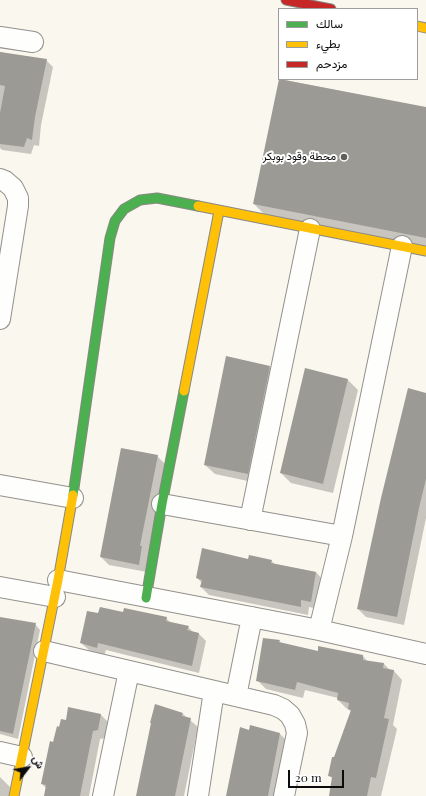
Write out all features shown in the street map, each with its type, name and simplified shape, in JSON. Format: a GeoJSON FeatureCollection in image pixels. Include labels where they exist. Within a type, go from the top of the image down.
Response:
{"type":"FeatureCollection","features":[{"type":"Feature","properties":{"kind":"main road"},"geometry":{"type":"LineString","coordinates":[[286,0],[326,8]]}},
{"type":"Feature","properties":{"kind":"main road"},"geometry":{"type":"LineString","coordinates":[[14,796],[44,651],[73,498],[109,246],[115,221],[124,209],[140,200],[157,198],[426,251]]}},
{"type":"Feature","properties":{"kind":"main road"},"geometry":{"type":"LineString","coordinates":[[146,598],[162,504],[220,211]]}},
{"type":"Feature","properties":{"kind":"street"},"geometry":{"type":"LineString","coordinates":[[0,37],[33,42]]}},
{"type":"Feature","properties":{"kind":"street"},"geometry":{"type":"LineString","coordinates":[[0,179],[14,188],[18,198],[0,319]]}},
{"type":"Feature","properties":{"kind":"street"},"geometry":{"type":"LineString","coordinates":[[250,520],[310,229]]}},
{"type":"Feature","properties":{"kind":"street"},"geometry":{"type":"LineString","coordinates":[[319,630],[342,536],[402,246]]}},
{"type":"Feature","properties":{"kind":"street"},"geometry":{"type":"LineString","coordinates":[[0,485],[73,498]]}},
{"type":"Feature","properties":{"kind":"street"},"geometry":{"type":"LineString","coordinates":[[162,504],[342,536]]}},
{"type":"Feature","properties":{"kind":"street"},"geometry":{"type":"LineString","coordinates":[[0,587],[56,589],[146,598],[319,630],[426,654]]}},
{"type":"Feature","properties":{"kind":"street"},"geometry":{"type":"LineString","coordinates":[[236,696],[252,617]]}},
{"type":"Feature","properties":{"kind":"street"},"geometry":{"type":"LineString","coordinates":[[44,651],[236,696],[283,709],[290,715],[295,724],[296,733],[284,796]]}},
{"type":"Feature","properties":{"kind":"street"},"geometry":{"type":"LineString","coordinates":[[103,796],[129,671]]}},
{"type":"Feature","properties":{"kind":"street"},"geometry":{"type":"LineString","coordinates":[[198,796],[214,691]]}},
{"type":"Feature","properties":{"kind":"street"},"geometry":{"type":"LineString","coordinates":[[0,752],[22,756]]}},
{"type":"Feature","properties":{"kind":"building"},"geometry":{"type":"Polygon","coordinates":[[[0,52],[47,59],[35,117],[32,140],[27,138],[24,147],[0,144],[0,113],[5,86],[0,85],[0,52]]]}},
{"type":"Feature","properties":{"kind":"building","name":"محطة وقود بوبكر"},"geometry":{"type":"Polygon","coordinates":[[[279,80],[426,107],[426,238],[253,204],[279,80]]]}},
{"type":"Feature","properties":{"kind":"building"},"geometry":{"type":"Polygon","coordinates":[[[226,356],[270,366],[248,474],[204,465],[226,356]]]}},
{"type":"Feature","properties":{"kind":"building"},"geometry":{"type":"Polygon","coordinates":[[[305,368],[348,379],[323,484],[280,473],[305,368]]]}},
{"type":"Feature","properties":{"kind":"building"},"geometry":{"type":"Polygon","coordinates":[[[408,388],[426,393],[426,479],[397,617],[357,609],[381,498],[408,388]]]}},
{"type":"Feature","properties":{"kind":"building"},"geometry":{"type":"Polygon","coordinates":[[[121,448],[158,455],[140,546],[142,546],[139,565],[100,557],[121,448]]]}},
{"type":"Feature","properties":{"kind":"building"},"geometry":{"type":"Polygon","coordinates":[[[202,548],[248,559],[249,555],[272,560],[271,563],[316,572],[311,602],[301,600],[301,607],[200,587],[202,580],[196,578],[202,548]]]}},
{"type":"Feature","properties":{"kind":"building"},"geometry":{"type":"Polygon","coordinates":[[[100,607],[123,612],[124,608],[167,617],[166,621],[189,626],[187,630],[199,633],[192,666],[98,643],[97,648],[80,643],[87,611],[98,613],[100,607]]]}},
{"type":"Feature","properties":{"kind":"building"},"geometry":{"type":"Polygon","coordinates":[[[0,617],[36,623],[13,734],[0,731],[0,617]]]}},
{"type":"Feature","properties":{"kind":"building"},"geometry":{"type":"Polygon","coordinates":[[[263,638],[280,640],[279,642],[318,651],[318,646],[363,655],[363,660],[384,663],[383,668],[394,670],[384,718],[389,719],[376,778],[371,777],[367,796],[329,796],[332,777],[328,776],[332,757],[334,757],[351,710],[348,709],[349,703],[337,700],[338,693],[297,682],[295,690],[256,681],[263,638]]]}},
{"type":"Feature","properties":{"kind":"building"},"geometry":{"type":"Polygon","coordinates":[[[155,704],[183,713],[182,716],[191,718],[175,796],[136,796],[155,704]]]}},
{"type":"Feature","properties":{"kind":"building"},"geometry":{"type":"Polygon","coordinates":[[[68,707],[101,714],[98,730],[93,731],[80,796],[44,796],[46,785],[41,784],[50,741],[53,742],[57,726],[59,727],[61,719],[66,720],[68,707]]]}},
{"type":"Feature","properties":{"kind":"building"},"geometry":{"type":"Polygon","coordinates":[[[250,725],[280,733],[268,796],[226,796],[240,727],[249,730],[250,725]]]}},
{"type":"Feature","properties":{"kind":"traffic: fast"},"geometry":{"type":"LineString","coordinates":[[73,495],[110,238],[115,221],[124,209],[140,200],[157,198],[198,206]]}},
{"type":"Feature","properties":{"kind":"traffic: fast"},"geometry":{"type":"LineString","coordinates":[[146,598],[162,504],[184,391]]}},
{"type":"Feature","properties":{"kind":"traffic: slow"},"geometry":{"type":"LineString","coordinates":[[418,26],[426,28]]}},
{"type":"Feature","properties":{"kind":"traffic: slow"},"geometry":{"type":"LineString","coordinates":[[198,206],[426,251]]}},
{"type":"Feature","properties":{"kind":"traffic: slow"},"geometry":{"type":"LineString","coordinates":[[184,391],[219,211]]}},
{"type":"Feature","properties":{"kind":"traffic: slow"},"geometry":{"type":"LineString","coordinates":[[14,796],[58,580],[73,495]]}},
{"type":"Feature","properties":{"kind":"traffic: jam"},"geometry":{"type":"LineString","coordinates":[[286,0],[326,8]]}},
{"type":"Feature","properties":{"kind":"place","name":"محطة وقود بوبكر"},"geometry":{"type":"Point","coordinates":[344,157]}}]}
